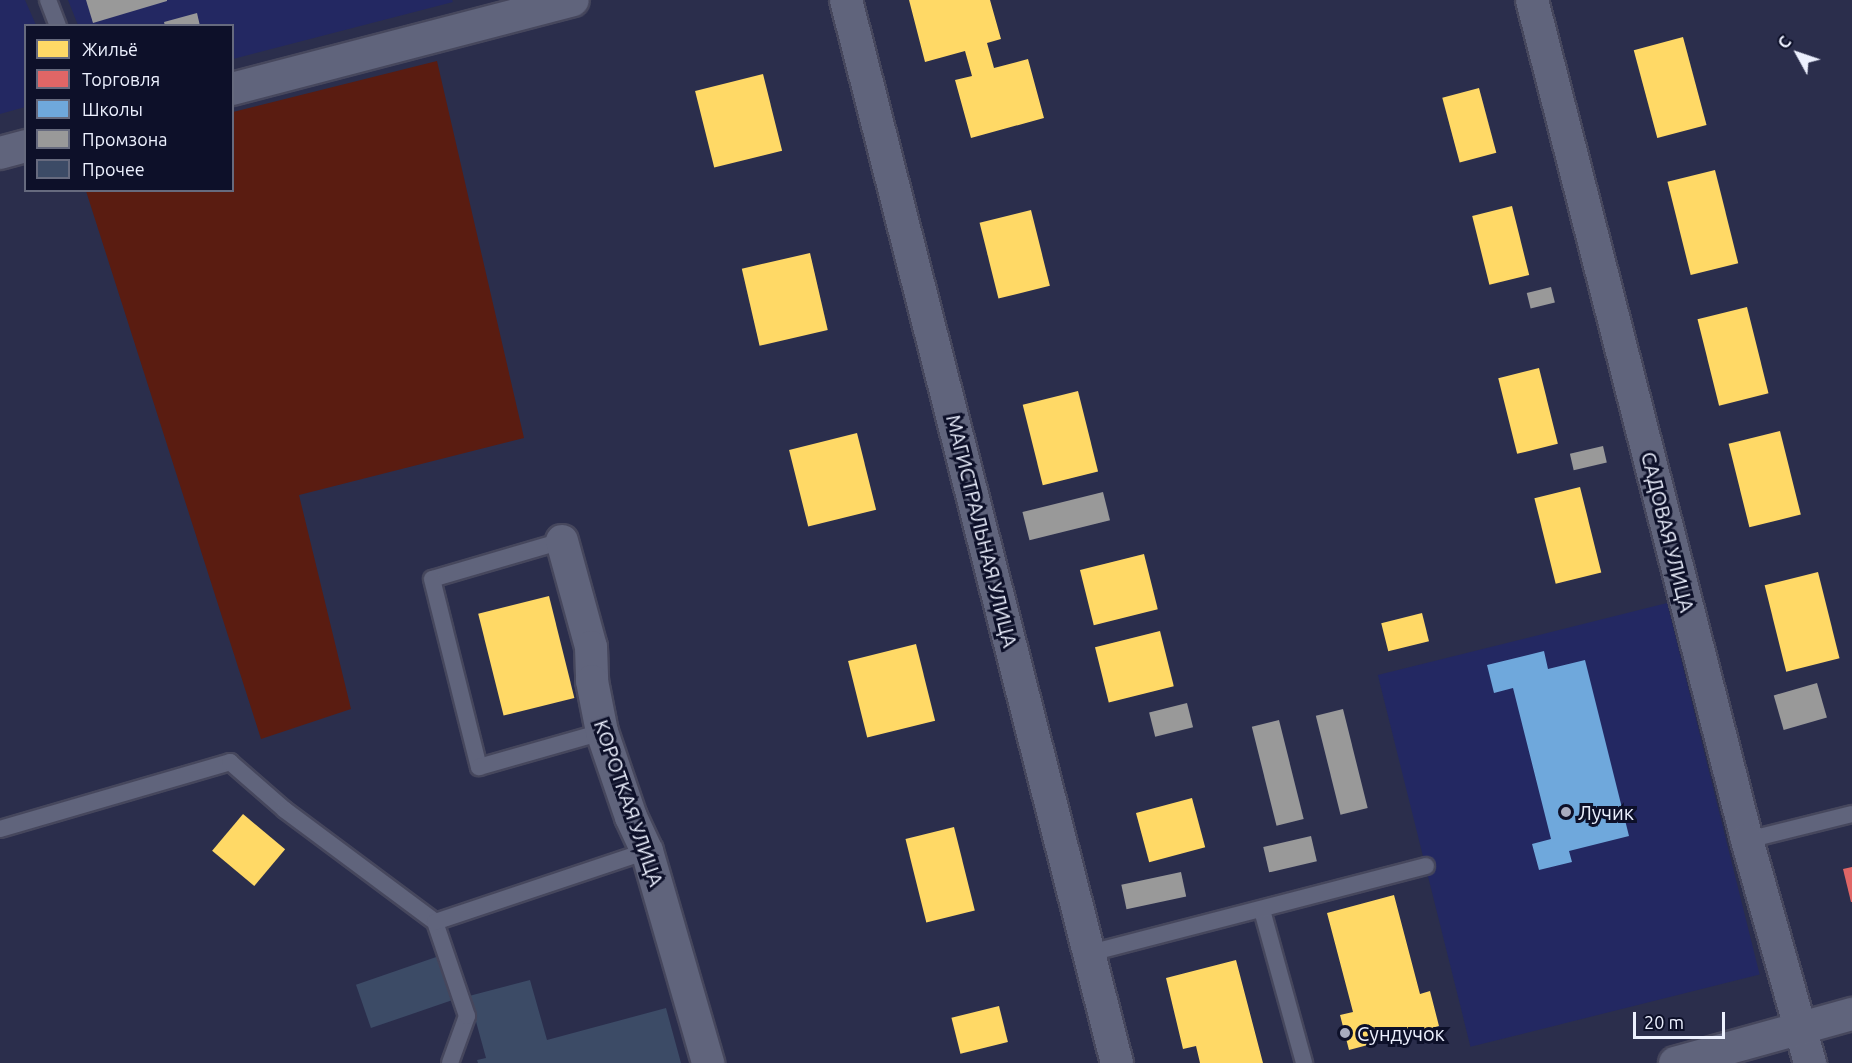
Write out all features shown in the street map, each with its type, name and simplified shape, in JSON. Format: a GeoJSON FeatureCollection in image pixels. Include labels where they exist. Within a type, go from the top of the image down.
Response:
{"type":"FeatureCollection","features":[{"type":"Feature","properties":{"kind":"street"},"geometry":{"type":"LineString","coordinates":[[234,88],[573,0]]}},
{"type":"Feature","properties":{"kind":"street","name":"МАГИСТРАЛЬНАЯ УЛИЦА"},"geometry":{"type":"LineString","coordinates":[[846,0],[1117,1063]]}},
{"type":"Feature","properties":{"kind":"street","name":"САДОВАЯ УЛИЦА"},"geometry":{"type":"LineString","coordinates":[[1532,0],[1747,840],[1810,1063]]}},
{"type":"Feature","properties":{"kind":"street"},"geometry":{"type":"LineString","coordinates":[[0,153],[24,147]]}},
{"type":"Feature","properties":{"kind":"street","name":"КОРОТКАЯ УЛИЦА"},"geometry":{"type":"LineString","coordinates":[[562,541],[591,647],[592,681],[602,732],[631,817],[647,851],[708,1063]]}},
{"type":"Feature","properties":{"kind":"street"},"geometry":{"type":"LineString","coordinates":[[1675,1063],[1852,1014]]}},
{"type":"Feature","properties":{"kind":"lane"},"geometry":{"type":"LineString","coordinates":[[48,0],[57,24]]}},
{"type":"Feature","properties":{"kind":"lane"},"geometry":{"type":"LineString","coordinates":[[562,541],[432,579],[479,767],[602,732]]}},
{"type":"Feature","properties":{"kind":"lane"},"geometry":{"type":"LineString","coordinates":[[0,829],[230,762],[285,810],[435,922],[467,1016],[450,1063]]}},
{"type":"Feature","properties":{"kind":"lane"},"geometry":{"type":"LineString","coordinates":[[1747,840],[1852,814]]}},
{"type":"Feature","properties":{"kind":"lane"},"geometry":{"type":"LineString","coordinates":[[435,922],[647,851]]}},
{"type":"Feature","properties":{"kind":"lane"},"geometry":{"type":"LineString","coordinates":[[1090,953],[1426,866]]}},
{"type":"Feature","properties":{"kind":"lane"},"geometry":{"type":"LineString","coordinates":[[1262,910],[1304,1063]]}},
{"type":"Feature","properties":{"kind":"shaded area"},"geometry":{"type":"Polygon","coordinates":[[[0,0],[25,0],[36,24],[24,24],[24,107],[0,114],[0,0]]]}},
{"type":"Feature","properties":{"kind":"shaded area"},"geometry":{"type":"Polygon","coordinates":[[[68,0],[452,0],[453,2],[234,59],[234,24],[78,24],[68,0]]]}},
{"type":"Feature","properties":{"kind":"shaded area"},"geometry":{"type":"Polygon","coordinates":[[[437,61],[524,438],[299,495],[351,709],[261,739],[86,192],[234,192],[234,112],[437,61]]]}},
{"type":"Feature","properties":{"kind":"shaded area","name":"Лучик"},"geometry":{"type":"Polygon","coordinates":[[[1667,603],[1760,975],[1471,1047],[1378,675],[1667,603]]]}},
{"type":"Feature","properties":{"kind":"building: Жильё"},"geometry":{"type":"Polygon","coordinates":[[[909,0],[990,0],[1001,39],[987,43],[994,68],[1028,59],[1044,118],[971,138],[955,80],[972,76],[965,51],[925,62],[909,0]]]}},
{"type":"Feature","properties":{"kind":"building: Жильё"},"geometry":{"type":"Polygon","coordinates":[[[1683,37],[1707,125],[1657,138],[1634,50],[1683,37]]]}},
{"type":"Feature","properties":{"kind":"building: Жильё"},"geometry":{"type":"Polygon","coordinates":[[[763,74],[782,151],[714,168],[695,91],[763,74]]]}},
{"type":"Feature","properties":{"kind":"building: Жильё"},"geometry":{"type":"Polygon","coordinates":[[[1479,88],[1496,153],[1460,163],[1442,98],[1479,88]]]}},
{"type":"Feature","properties":{"kind":"building: Жильё"},"geometry":{"type":"Polygon","coordinates":[[[1715,170],[1738,263],[1691,275],[1667,182],[1715,170]]]}},
{"type":"Feature","properties":{"kind":"building: Жильё"},"geometry":{"type":"Polygon","coordinates":[[[1512,206],[1529,275],[1489,285],[1472,216],[1512,206]]]}},
{"type":"Feature","properties":{"kind":"building: Жильё"},"geometry":{"type":"Polygon","coordinates":[[[1031,210],[1050,286],[998,299],[980,223],[1031,210]]]}},
{"type":"Feature","properties":{"kind":"building: Жильё"},"geometry":{"type":"Polygon","coordinates":[[[810,253],[828,330],[760,346],[742,269],[810,253]]]}},
{"type":"Feature","properties":{"kind":"building: Жильё"},"geometry":{"type":"Polygon","coordinates":[[[1747,307],[1769,393],[1719,406],[1698,319],[1747,307]]]}},
{"type":"Feature","properties":{"kind":"building: Жильё"},"geometry":{"type":"Polygon","coordinates":[[[1539,368],[1558,444],[1517,454],[1498,378],[1539,368]]]}},
{"type":"Feature","properties":{"kind":"building: Жильё"},"geometry":{"type":"Polygon","coordinates":[[[1078,391],[1098,472],[1043,485],[1023,405],[1078,391]]]}},
{"type":"Feature","properties":{"kind":"building: Жильё"},"geometry":{"type":"Polygon","coordinates":[[[1780,431],[1801,514],[1749,527],[1729,444],[1780,431]]]}},
{"type":"Feature","properties":{"kind":"building: Жильё"},"geometry":{"type":"Polygon","coordinates":[[[857,433],[876,510],[808,527],[789,450],[857,433]]]}},
{"type":"Feature","properties":{"kind":"building: Жильё"},"geometry":{"type":"Polygon","coordinates":[[[1580,487],[1601,572],[1556,584],[1534,498],[1580,487]]]}},
{"type":"Feature","properties":{"kind":"building: Жильё"},"geometry":{"type":"Polygon","coordinates":[[[1144,554],[1158,609],[1094,625],[1080,570],[1144,554]]]}},
{"type":"Feature","properties":{"kind":"building: Жильё"},"geometry":{"type":"Polygon","coordinates":[[[1818,572],[1840,658],[1786,672],[1765,585],[1818,572]]]}},
{"type":"Feature","properties":{"kind":"building: Жильё"},"geometry":{"type":"Polygon","coordinates":[[[549,596],[574,698],[504,716],[478,614],[549,596]]]}},
{"type":"Feature","properties":{"kind":"building: Жильё"},"geometry":{"type":"Polygon","coordinates":[[[1422,613],[1429,641],[1388,651],[1381,623],[1422,613]]]}},
{"type":"Feature","properties":{"kind":"building: Жильё"},"geometry":{"type":"Polygon","coordinates":[[[1160,631],[1174,686],[1109,703],[1095,647],[1160,631]]]}},
{"type":"Feature","properties":{"kind":"building: Жильё"},"geometry":{"type":"Polygon","coordinates":[[[916,644],[935,721],[867,738],[848,661],[916,644]]]}},
{"type":"Feature","properties":{"kind":"building: Жильё"},"geometry":{"type":"Polygon","coordinates":[[[1192,798],[1205,847],[1149,862],[1136,813],[1192,798]]]}},
{"type":"Feature","properties":{"kind":"building: Жильё"},"geometry":{"type":"Polygon","coordinates":[[[243,814],[285,849],[254,886],[212,851],[243,814]]]}},
{"type":"Feature","properties":{"kind":"building: Жильё"},"geometry":{"type":"Polygon","coordinates":[[[954,827],[975,910],[926,923],[905,839],[954,827]]]}},
{"type":"Feature","properties":{"kind":"building: Жильё"},"geometry":{"type":"Polygon","coordinates":[[[1394,895],[1420,994],[1430,991],[1439,1026],[1349,1050],[1340,1015],[1353,1012],[1327,913],[1394,895]]]}},
{"type":"Feature","properties":{"kind":"building: Жильё"},"geometry":{"type":"Polygon","coordinates":[[[1236,960],[1263,1063],[1200,1063],[1196,1046],[1183,1049],[1166,978],[1236,960]]]}},
{"type":"Feature","properties":{"kind":"building: Жильё"},"geometry":{"type":"Polygon","coordinates":[[[999,1006],[1008,1042],[960,1054],[951,1018],[999,1006]]]}},
{"type":"Feature","properties":{"kind":"building: Торговля"},"geometry":{"type":"Polygon","coordinates":[[[1852,867],[1852,902],[1851,902],[1843,869],[1852,867]]]}},
{"type":"Feature","properties":{"kind":"building: Школы"},"geometry":{"type":"Polygon","coordinates":[[[1544,651],[1548,669],[1585,660],[1629,836],[1569,851],[1572,862],[1539,870],[1532,844],[1551,839],[1513,688],[1494,693],[1487,665],[1544,651]]]}},
{"type":"Feature","properties":{"kind":"building: Промзона"},"geometry":{"type":"Polygon","coordinates":[[[86,0],[167,0],[167,1],[93,23],[86,0]]]}},
{"type":"Feature","properties":{"kind":"building: Промзона"},"geometry":{"type":"Polygon","coordinates":[[[197,13],[200,24],[164,24],[164,22],[197,13]]]}},
{"type":"Feature","properties":{"kind":"building: Промзона"},"geometry":{"type":"Polygon","coordinates":[[[1551,287],[1555,303],[1531,309],[1527,293],[1551,287]]]}},
{"type":"Feature","properties":{"kind":"building: Промзона"},"geometry":{"type":"Polygon","coordinates":[[[1603,446],[1607,463],[1574,470],[1570,454],[1603,446]]]}},
{"type":"Feature","properties":{"kind":"building: Промзона"},"geometry":{"type":"Polygon","coordinates":[[[1103,492],[1110,520],[1029,540],[1022,512],[1103,492]]]}},
{"type":"Feature","properties":{"kind":"building: Промзона"},"geometry":{"type":"Polygon","coordinates":[[[1817,683],[1827,718],[1784,730],[1774,695],[1817,683]]]}},
{"type":"Feature","properties":{"kind":"building: Промзона"},"geometry":{"type":"Polygon","coordinates":[[[1187,703],[1193,727],[1155,737],[1149,712],[1187,703]]]}},
{"type":"Feature","properties":{"kind":"building: Промзона"},"geometry":{"type":"Polygon","coordinates":[[[1343,709],[1368,808],[1341,815],[1316,716],[1343,709]]]}},
{"type":"Feature","properties":{"kind":"building: Промзона"},"geometry":{"type":"Polygon","coordinates":[[[1279,720],[1304,819],[1277,826],[1252,727],[1279,720]]]}},
{"type":"Feature","properties":{"kind":"building: Промзона"},"geometry":{"type":"Polygon","coordinates":[[[1311,836],[1317,861],[1269,872],[1263,847],[1311,836]]]}},
{"type":"Feature","properties":{"kind":"building: Промзона"},"geometry":{"type":"Polygon","coordinates":[[[1181,872],[1186,896],[1127,909],[1121,885],[1181,872]]]}},
{"type":"Feature","properties":{"kind":"building: Прочее"},"geometry":{"type":"Polygon","coordinates":[[[442,955],[457,998],[371,1028],[356,985],[442,955]]]}},
{"type":"Feature","properties":{"kind":"building: Прочее"},"geometry":{"type":"Polygon","coordinates":[[[530,980],[547,1040],[666,1008],[681,1063],[478,1063],[477,1060],[486,1058],[469,996],[530,980]]]}},
{"type":"Feature","properties":{"kind":"place","name":"Лучик"},"geometry":{"type":"Point","coordinates":[1566,812]}},
{"type":"Feature","properties":{"kind":"place","name":"Сундучок"},"geometry":{"type":"Point","coordinates":[1345,1033]}}]}
